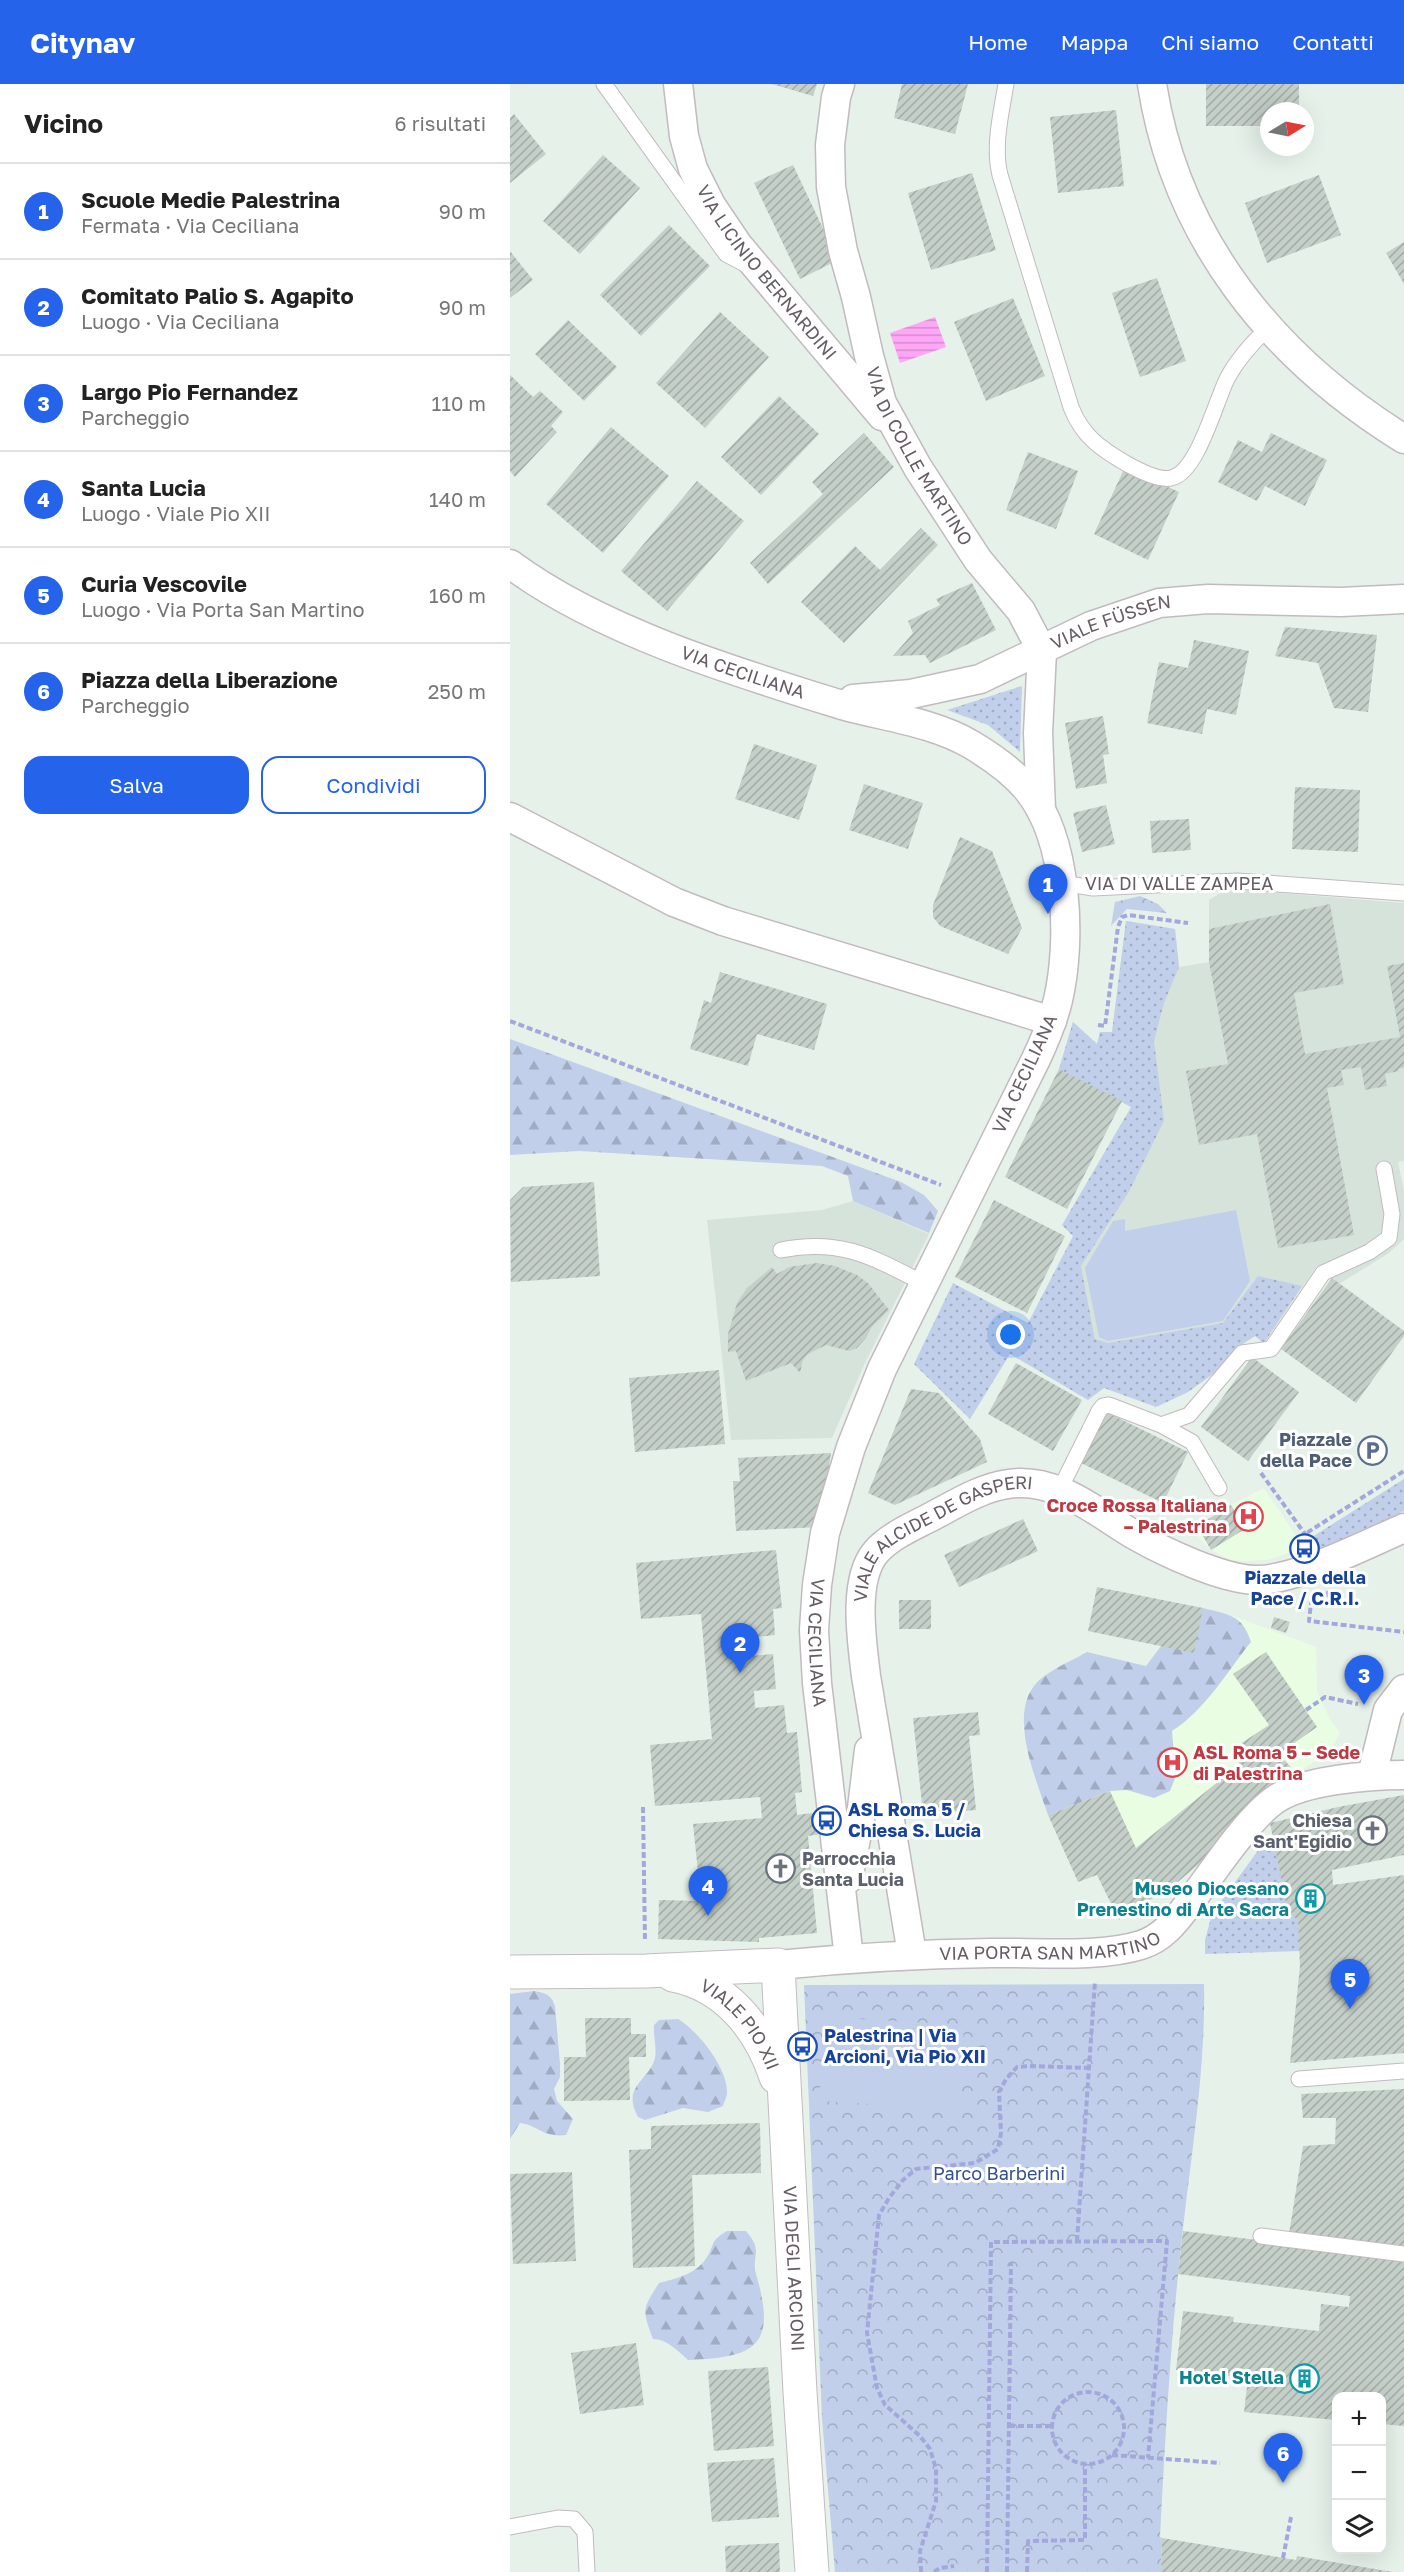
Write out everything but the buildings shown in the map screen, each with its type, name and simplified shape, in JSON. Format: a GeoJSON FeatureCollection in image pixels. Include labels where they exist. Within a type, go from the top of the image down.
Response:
{"type":"FeatureCollection","features":[{"type":"Feature","properties":{"kind":"street","name":"VIA LICINIO BERNARDINI"},"geometry":{"type":"LineString","coordinates":[[678,84],[684,136],[693,169],[711,205],[738,245],[902,440]]}},
{"type":"Feature","properties":{"kind":"street","name":"VIA DI COLLE MARTINO"},"geometry":{"type":"LineString","coordinates":[[840,84],[836,97],[831,145],[831,187],[843,251],[879,393],[902,440],[978,560],[1021,611],[1042,651]]}},
{"type":"Feature","properties":{"kind":"street"},"geometry":{"type":"LineString","coordinates":[[1152,84],[1164,147],[1185,203],[1216,258],[1269,327],[1331,387],[1404,440]]}},
{"type":"Feature","properties":{"kind":"street","name":"VIA CECILIANA"},"geometry":{"type":"LineString","coordinates":[[510,564],[592,613],[663,644],[827,700],[915,723],[964,741],[1016,778],[1027,789],[1041,810],[1056,847],[1062,883],[1063,964],[1052,1021],[1025,1081],[882,1369],[840,1481],[825,1533],[817,1585],[814,1630],[849,1958]]}},
{"type":"Feature","properties":{"kind":"street","name":"VIALE FÜSSEN"},"geometry":{"type":"LineString","coordinates":[[827,700],[893,697],[948,687],[993,674],[1091,626],[1128,612],[1169,601],[1208,599],[1341,602],[1404,599]]}},
{"type":"Feature","properties":{"kind":"street"},"geometry":{"type":"LineString","coordinates":[[1041,810],[1038,734],[1042,651]]}},
{"type":"Feature","properties":{"kind":"street"},"geometry":{"type":"LineString","coordinates":[[510,817],[674,902],[723,921],[1052,1021]]}},
{"type":"Feature","properties":{"kind":"street","name":"VIALE ALCIDE DE GASPERI"},"geometry":{"type":"LineString","coordinates":[[912,1954],[866,1676],[861,1616],[863,1583],[870,1560],[876,1552],[914,1525],[993,1488],[1014,1483],[1033,1483],[1059,1491],[1154,1546],[1202,1566],[1245,1578],[1274,1578],[1325,1562],[1404,1528]]}},
{"type":"Feature","properties":{"kind":"street"},"geometry":{"type":"LineString","coordinates":[[1371,1775],[1388,1710],[1404,1689]]}},
{"type":"Feature","properties":{"kind":"street"},"geometry":{"type":"LineString","coordinates":[[843,1904],[862,1808],[873,1718]]}},
{"type":"Feature","properties":{"kind":"street"},"geometry":{"type":"LineString","coordinates":[[822,1720],[862,1808],[900,1881]]}},
{"type":"Feature","properties":{"kind":"street","name":"VIA PORTA SAN MARTINO"},"geometry":{"type":"LineString","coordinates":[[849,1958],[912,1954],[1097,1952],[1143,1945],[1166,1931],[1253,1821],[1274,1800],[1300,1788],[1371,1775],[1404,1775]]}},
{"type":"Feature","properties":{"kind":"street"},"geometry":{"type":"LineString","coordinates":[[778,1965],[849,1958]]}},
{"type":"Feature","properties":{"kind":"street","name":"VIALE PIO XII"},"geometry":{"type":"LineString","coordinates":[[510,1972],[646,1971],[778,1965]]}},
{"type":"Feature","properties":{"kind":"street","name":"VIA DEGLI ARCIONI"},"geometry":{"type":"LineString","coordinates":[[778,1965],[800,2392],[812,2572]]}},
{"type":"Feature","properties":{"kind":"street","name":"VIALE PIO XII"},"geometry":{"type":"LineString","coordinates":[[646,1971],[678,1976],[703,1984],[718,1993],[738,2011],[754,2031],[770,2058],[782,2096],[786,2125]]}},
{"type":"Feature","properties":{"kind":"lane"},"geometry":{"type":"LineString","coordinates":[[604,84],[726,254],[760,272]]}},
{"type":"Feature","properties":{"kind":"lane"},"geometry":{"type":"LineString","coordinates":[[1006,84],[998,134],[1000,175],[1071,407],[1082,430],[1091,441],[1135,468],[1162,478],[1178,475],[1186,468],[1196,452],[1222,388],[1235,365],[1251,344],[1269,327]]}},
{"type":"Feature","properties":{"kind":"lane","name":"VIA DI VALLE ZAMPEA"},"geometry":{"type":"LineString","coordinates":[[1062,883],[1093,888],[1237,881],[1404,893]]}},
{"type":"Feature","properties":{"kind":"lane"},"geometry":{"type":"LineString","coordinates":[[1161,1425],[1188,1415],[1242,1353],[1271,1349],[1323,1273],[1369,1252],[1389,1238],[1392,1214],[1384,1169]]}},
{"type":"Feature","properties":{"kind":"lane"},"geometry":{"type":"LineString","coordinates":[[781,1250],[818,1246],[850,1249],[923,1283]]}},
{"type":"Feature","properties":{"kind":"lane"},"geometry":{"type":"LineString","coordinates":[[1059,1491],[1103,1406],[1116,1406],[1161,1425],[1192,1442],[1219,1488]]}},
{"type":"Feature","properties":{"kind":"lane"},"geometry":{"type":"LineString","coordinates":[[1299,2079],[1404,2071]]}},
{"type":"Feature","properties":{"kind":"lane"},"geometry":{"type":"LineString","coordinates":[[1261,2235],[1404,2254]]}},
{"type":"Feature","properties":{"kind":"lane"},"geometry":{"type":"LineString","coordinates":[[510,2527],[558,2518],[574,2519],[585,2532],[587,2572]]}},
{"type":"Feature","properties":{"kind":"path"},"geometry":{"type":"LineString","coordinates":[[1098,1025],[1105,1026],[1118,927],[1122,917],[1128,915],[1188,923]]}},
{"type":"Feature","properties":{"kind":"path"},"geometry":{"type":"LineString","coordinates":[[510,1021],[967,1195]]}},
{"type":"Feature","properties":{"kind":"path"},"geometry":{"type":"LineString","coordinates":[[1305,1534],[1404,1472]]}},
{"type":"Feature","properties":{"kind":"path"},"geometry":{"type":"LineString","coordinates":[[1261,1473],[1325,1562]]}},
{"type":"Feature","properties":{"kind":"path"},"geometry":{"type":"LineString","coordinates":[[1309,1621],[1404,1632]]}},
{"type":"Feature","properties":{"kind":"path"},"geometry":{"type":"LineString","coordinates":[[1306,1710],[1325,1697]]}},
{"type":"Feature","properties":{"kind":"path"},"geometry":{"type":"LineString","coordinates":[[643,1807],[646,1971]]}},
{"type":"Feature","properties":{"kind":"path"},"geometry":{"type":"LineString","coordinates":[[1077,2241],[1097,1952]]}},
{"type":"Feature","properties":{"kind":"path"},"geometry":{"type":"LineString","coordinates":[[921,2572],[920,2551],[936,2500],[936,2469],[930,2449],[920,2436],[885,2404],[877,2388],[867,2333],[879,2216],[903,2180],[916,2169],[975,2163],[998,2149],[1001,2133],[999,2092],[1006,2079],[1017,2067],[1089,2068]]}},
{"type":"Feature","properties":{"kind":"path"},"geometry":{"type":"LineString","coordinates":[[987,2572],[991,2242],[1167,2241],[1148,2458]]}},
{"type":"Feature","properties":{"kind":"path"},"geometry":{"type":"LineString","coordinates":[[1007,2572],[1011,2262]]}},
{"type":"Feature","properties":{"kind":"path"},"geometry":{"type":"LineString","coordinates":[[1089,2392],[1107,2398],[1120,2412],[1123,2421],[1122,2439],[1112,2455],[1104,2460],[1085,2464],[1076,2462],[1061,2452],[1053,2435],[1052,2426],[1058,2409],[1071,2396],[1089,2392]]}},
{"type":"Feature","properties":{"kind":"path"},"geometry":{"type":"LineString","coordinates":[[1009,2426],[1052,2426]]}},
{"type":"Feature","properties":{"kind":"path"},"geometry":{"type":"LineString","coordinates":[[1112,2455],[1220,2463]]}},
{"type":"Feature","properties":{"kind":"path"},"geometry":{"type":"LineString","coordinates":[[1027,2572],[1028,2541],[1085,2540],[1085,2464]]}},
{"type":"Feature","properties":{"kind":"path"},"geometry":{"type":"LineString","coordinates":[[1283,2558],[1291,2517]]}},
{"type":"Feature","properties":{"kind":"path"},"geometry":{"type":"LineString","coordinates":[[934,2572],[940,2568],[954,2566]]}},
{"type":"Feature","properties":{"kind":"shaded area"},"geometry":{"type":"Polygon","coordinates":[[[935,317],[946,347],[900,363],[890,333],[935,317]]]}},
{"type":"Feature","properties":{"kind":"shaded area"},"geometry":{"type":"Polygon","coordinates":[[[1241,890],[1404,903],[1404,1161],[1398,1162],[1404,1191],[1404,1239],[1389,1253],[1339,1284],[1317,1266],[1264,1343],[1255,1336],[1235,1349],[1224,1366],[1188,1392],[1156,1407],[1098,1354],[1081,1266],[1129,1192],[1164,1121],[1131,1107],[1059,1069],[1073,1022],[1097,1044],[1100,1032],[1112,1032],[1126,921],[1175,929],[1179,967],[1209,962],[1209,900],[1222,892],[1241,890]]]}},
{"type":"Feature","properties":{"kind":"shaded area"},"geometry":{"type":"Polygon","coordinates":[[[853,1201],[929,1234],[865,1363],[832,1438],[731,1440],[707,1220],[822,1210],[853,1201]]]}},
{"type":"Feature","properties":{"kind":"shaded area","name":"Croce Rossa Italiana – Palestrina"},"geometry":{"type":"Polygon","coordinates":[[[1264,1488],[1303,1546],[1267,1560],[1230,1560],[1211,1550],[1191,1530],[1231,1505],[1264,1488]]]}},
{"type":"Feature","properties":{"kind":"shaded area","name":"ASL Roma 5 – Sede di Palestrina"},"geometry":{"type":"Polygon","coordinates":[[[1203,1608],[1236,1617],[1316,1647],[1317,1691],[1330,1719],[1340,1733],[1329,1753],[1296,1773],[1236,1819],[1200,1863],[1179,1881],[1119,1920],[1097,1875],[1078,1882],[1048,1815],[1028,1752],[1023,1728],[1025,1704],[1030,1690],[1042,1677],[1087,1652],[1146,1666],[1161,1646],[1203,1608]]]}},
{"type":"Feature","properties":{"kind":"green space"},"geometry":{"type":"Polygon","coordinates":[[[1022,686],[1020,752],[988,725],[947,710],[1022,686]]]}},
{"type":"Feature","properties":{"kind":"green space"},"geometry":{"type":"Polygon","coordinates":[[[1140,896],[1158,904],[1167,913],[1127,909],[1111,926],[1115,902],[1140,896]]]}},
{"type":"Feature","properties":{"kind":"green space"},"geometry":{"type":"Polygon","coordinates":[[[1126,921],[1175,929],[1179,967],[1164,1003],[1154,1041],[1164,1121],[1129,1192],[1081,1266],[1095,1339],[1108,1343],[1223,1323],[1258,1276],[1302,1286],[1264,1343],[1255,1336],[1235,1349],[1224,1366],[1188,1392],[1156,1407],[1104,1388],[1088,1400],[1010,1354],[970,1419],[914,1364],[953,1283],[1028,1323],[1073,1236],[1062,1225],[1131,1107],[1059,1069],[1073,1022],[1097,1044],[1100,1032],[1112,1032],[1126,921]]]}},
{"type":"Feature","properties":{"kind":"green space"},"geometry":{"type":"Polygon","coordinates":[[[510,1039],[901,1182],[924,1195],[938,1211],[929,1233],[853,1201],[848,1176],[822,1166],[579,1151],[510,1155],[510,1039]]]}},
{"type":"Feature","properties":{"kind":"green space"},"geometry":{"type":"Polygon","coordinates":[[[1236,1210],[1250,1281],[1223,1321],[1108,1341],[1099,1337],[1085,1268],[1113,1221],[1125,1219],[1125,1231],[1236,1210]]]}},
{"type":"Feature","properties":{"kind":"green space"},"geometry":{"type":"Polygon","coordinates":[[[1404,1479],[1404,1511],[1323,1551],[1312,1537],[1404,1479]]]}},
{"type":"Feature","properties":{"kind":"green space"},"geometry":{"type":"Polygon","coordinates":[[[1203,1608],[1227,1614],[1239,1621],[1251,1642],[1215,1690],[1195,1712],[1172,1731],[1178,1771],[1170,1791],[1154,1798],[1127,1790],[1110,1791],[1048,1815],[1026,1743],[1025,1706],[1031,1690],[1048,1673],[1087,1652],[1146,1666],[1161,1646],[1203,1608]]]}},
{"type":"Feature","properties":{"kind":"green space"},"geometry":{"type":"Polygon","coordinates":[[[1273,1837],[1288,1913],[1298,1920],[1300,1951],[1205,1954],[1205,1940],[1212,1914],[1267,1838],[1273,1837]]]}},
{"type":"Feature","properties":{"kind":"green space","name":"Parco Barberini"},"geometry":{"type":"Polygon","coordinates":[[[1204,1984],[1200,2086],[1180,2256],[1171,2361],[1160,2537],[1162,2538],[1161,2572],[835,2572],[822,2419],[804,1985],[1204,1984]]]}},
{"type":"Feature","properties":{"kind":"green space"},"geometry":{"type":"Polygon","coordinates":[[[534,1991],[547,1995],[555,2006],[560,2077],[554,2089],[557,2101],[573,2119],[566,2135],[552,2135],[520,2123],[510,2139],[510,1994],[534,1991]]]}},
{"type":"Feature","properties":{"kind":"green space"},"geometry":{"type":"Polygon","coordinates":[[[824,2017],[964,2025],[959,2109],[819,2101],[824,2017]]]}},
{"type":"Feature","properties":{"kind":"green space"},"geometry":{"type":"Polygon","coordinates":[[[678,2019],[703,2041],[717,2062],[726,2083],[726,2098],[723,2106],[708,2112],[683,2108],[645,2120],[638,2117],[633,2098],[634,2091],[655,2058],[654,2025],[659,2020],[678,2019]]]}},
{"type":"Feature","properties":{"kind":"green space"},"geometry":{"type":"Polygon","coordinates":[[[727,2231],[746,2231],[756,2249],[755,2267],[764,2317],[762,2332],[756,2343],[745,2351],[712,2359],[688,2360],[668,2343],[653,2339],[647,2321],[647,2305],[659,2283],[678,2278],[696,2269],[705,2260],[715,2241],[727,2231]]]}},
{"type":"Feature","properties":{"kind":"place","name":"Scuole Medie Palestrina"},"geometry":{"type":"Point","coordinates":[1048,914]}},
{"type":"Feature","properties":{"kind":"place","name":"Piazzale della Pace"},"geometry":{"type":"Point","coordinates":[1373,1450]}},
{"type":"Feature","properties":{"kind":"place","name":"Croce Rossa Italiana – Palestrina"},"geometry":{"type":"Point","coordinates":[1248,1516]}},
{"type":"Feature","properties":{"kind":"place","name":"Piazzale della Pace / C.R.I."},"geometry":{"type":"Point","coordinates":[1305,1549]}},
{"type":"Feature","properties":{"kind":"place","name":"Comitato Palio S. Agapito"},"geometry":{"type":"Point","coordinates":[740,1673]}},
{"type":"Feature","properties":{"kind":"place","name":"Largo Pio Fernandez"},"geometry":{"type":"Point","coordinates":[1364,1705]}},
{"type":"Feature","properties":{"kind":"place","name":"ASL Roma 5 – Sede di Palestrina"},"geometry":{"type":"Point","coordinates":[1172,1763]}},
{"type":"Feature","properties":{"kind":"place","name":"ASL Roma 5 / Chiesa S. Lucia"},"geometry":{"type":"Point","coordinates":[827,1820]}},
{"type":"Feature","properties":{"kind":"place","name":"Chiesa Sant'Egidio"},"geometry":{"type":"Point","coordinates":[1373,1831]}},
{"type":"Feature","properties":{"kind":"place","name":"Parrocchia Santa Lucia"},"geometry":{"type":"Point","coordinates":[781,1869]}},
{"type":"Feature","properties":{"kind":"place","name":"Museo Diocesano Prenestino di Arte Sacra"},"geometry":{"type":"Point","coordinates":[1310,1899]}},
{"type":"Feature","properties":{"kind":"place","name":"Santa Lucia"},"geometry":{"type":"Point","coordinates":[708,1916]}},
{"type":"Feature","properties":{"kind":"place","name":"Curia Vescovile"},"geometry":{"type":"Point","coordinates":[1350,2009]}},
{"type":"Feature","properties":{"kind":"place","name":"Palestrina | Via Arcioni, Via Pio XII"},"geometry":{"type":"Point","coordinates":[803,2046]}},
{"type":"Feature","properties":{"kind":"place","name":"Hotel Stella"},"geometry":{"type":"Point","coordinates":[1305,2378]}},
{"type":"Feature","properties":{"kind":"place","name":"Piazza della Liberazione"},"geometry":{"type":"Point","coordinates":[1283,2483]}}]}
